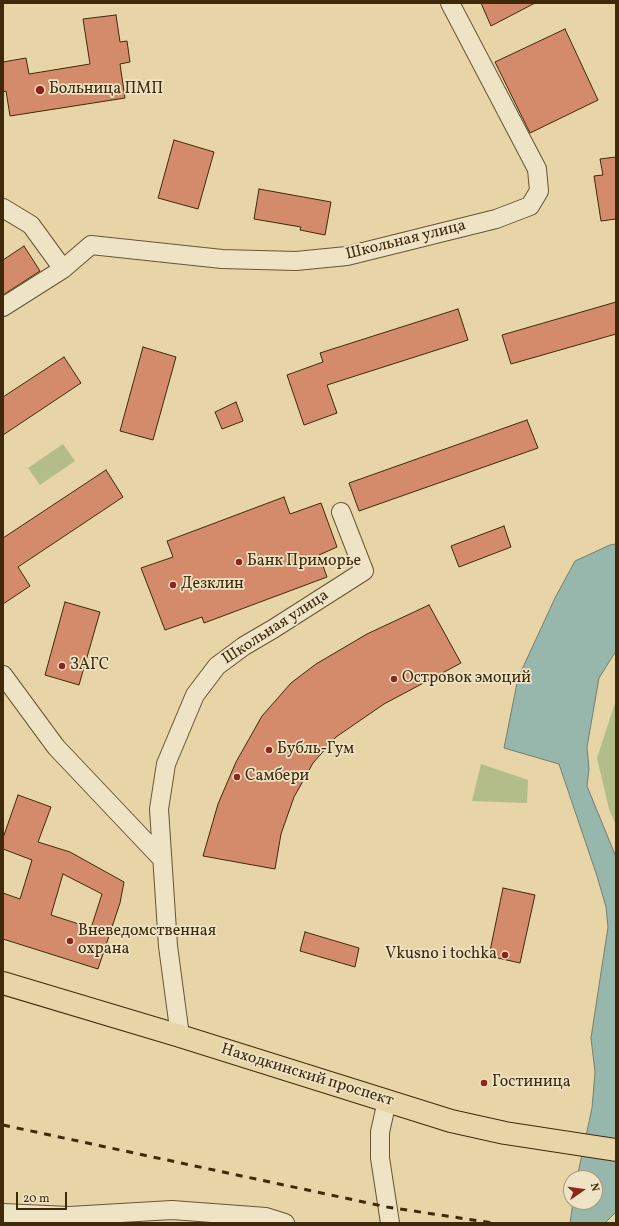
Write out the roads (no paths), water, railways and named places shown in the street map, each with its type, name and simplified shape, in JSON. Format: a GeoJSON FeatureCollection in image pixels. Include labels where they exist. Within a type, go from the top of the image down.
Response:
{"type":"FeatureCollection","features":[{"type":"Feature","properties":{"kind":"main road","name":"Находкинский проспект"},"geometry":{"type":"LineString","coordinates":[[3,983],[180,1036],[451,1121],[505,1133],[616,1150]]}},
{"type":"Feature","properties":{"kind":"street","name":"Школьная улица"},"geometry":{"type":"LineString","coordinates":[[3,307],[63,269],[91,245],[222,259],[296,261],[347,256],[496,218],[530,206],[539,191],[537,169],[450,3]]}},
{"type":"Feature","properties":{"kind":"street"},"geometry":{"type":"LineString","coordinates":[[3,208],[30,225],[63,269]]}},
{"type":"Feature","properties":{"kind":"street","name":"Школьная улица"},"geometry":{"type":"LineString","coordinates":[[180,1036],[168,946],[159,809],[166,764],[195,695],[217,666],[244,646],[364,571],[341,512]]}},
{"type":"Feature","properties":{"kind":"street"},"geometry":{"type":"LineString","coordinates":[[3,675],[56,747],[162,859]]}},
{"type":"Feature","properties":{"kind":"street"},"geometry":{"type":"LineString","coordinates":[[387,1101],[380,1132],[380,1158],[390,1223]]}},
{"type":"Feature","properties":{"kind":"street"},"geometry":{"type":"LineString","coordinates":[[3,1213],[69,1216],[172,1210],[266,1217],[285,1223]]}},
{"type":"Feature","properties":{"kind":"water"},"geometry":{"type":"Polygon","coordinates":[[[616,544],[616,651],[599,678],[587,747],[589,769],[587,786],[616,857],[616,1212],[605,1223],[570,1223],[572,1210],[603,1210],[603,1170],[579,1170],[592,1108],[595,1072],[591,1038],[608,927],[606,907],[559,764],[504,748],[518,678],[555,598],[575,561],[610,545],[616,544]]]}},
{"type":"Feature","properties":{"kind":"railway"},"geometry":{"type":"LineString","coordinates":[[3,1125],[387,1207],[493,1223]]}},
{"type":"Feature","properties":{"kind":"place","name":"Больница ПМП"},"geometry":{"type":"Point","coordinates":[40,90]}},
{"type":"Feature","properties":{"kind":"place","name":"Банк Приморье"},"geometry":{"type":"Point","coordinates":[239,562]}},
{"type":"Feature","properties":{"kind":"place","name":"Дезклин"},"geometry":{"type":"Point","coordinates":[173,585]}},
{"type":"Feature","properties":{"kind":"place","name":"ЗАГС"},"geometry":{"type":"Point","coordinates":[62,666]}},
{"type":"Feature","properties":{"kind":"place","name":"Островок эмоций"},"geometry":{"type":"Point","coordinates":[394,679]}},
{"type":"Feature","properties":{"kind":"place","name":"Бубль-Гум"},"geometry":{"type":"Point","coordinates":[269,750]}},
{"type":"Feature","properties":{"kind":"place","name":"Самбери"},"geometry":{"type":"Point","coordinates":[237,777]}},
{"type":"Feature","properties":{"kind":"place","name":"Вневедомственная охрана"},"geometry":{"type":"Point","coordinates":[70,941]}},
{"type":"Feature","properties":{"kind":"place","name":"Vkusno i tochka"},"geometry":{"type":"Point","coordinates":[505,955]}},
{"type":"Feature","properties":{"kind":"place","name":"Гостиница"},"geometry":{"type":"Point","coordinates":[484,1083]}}]}
